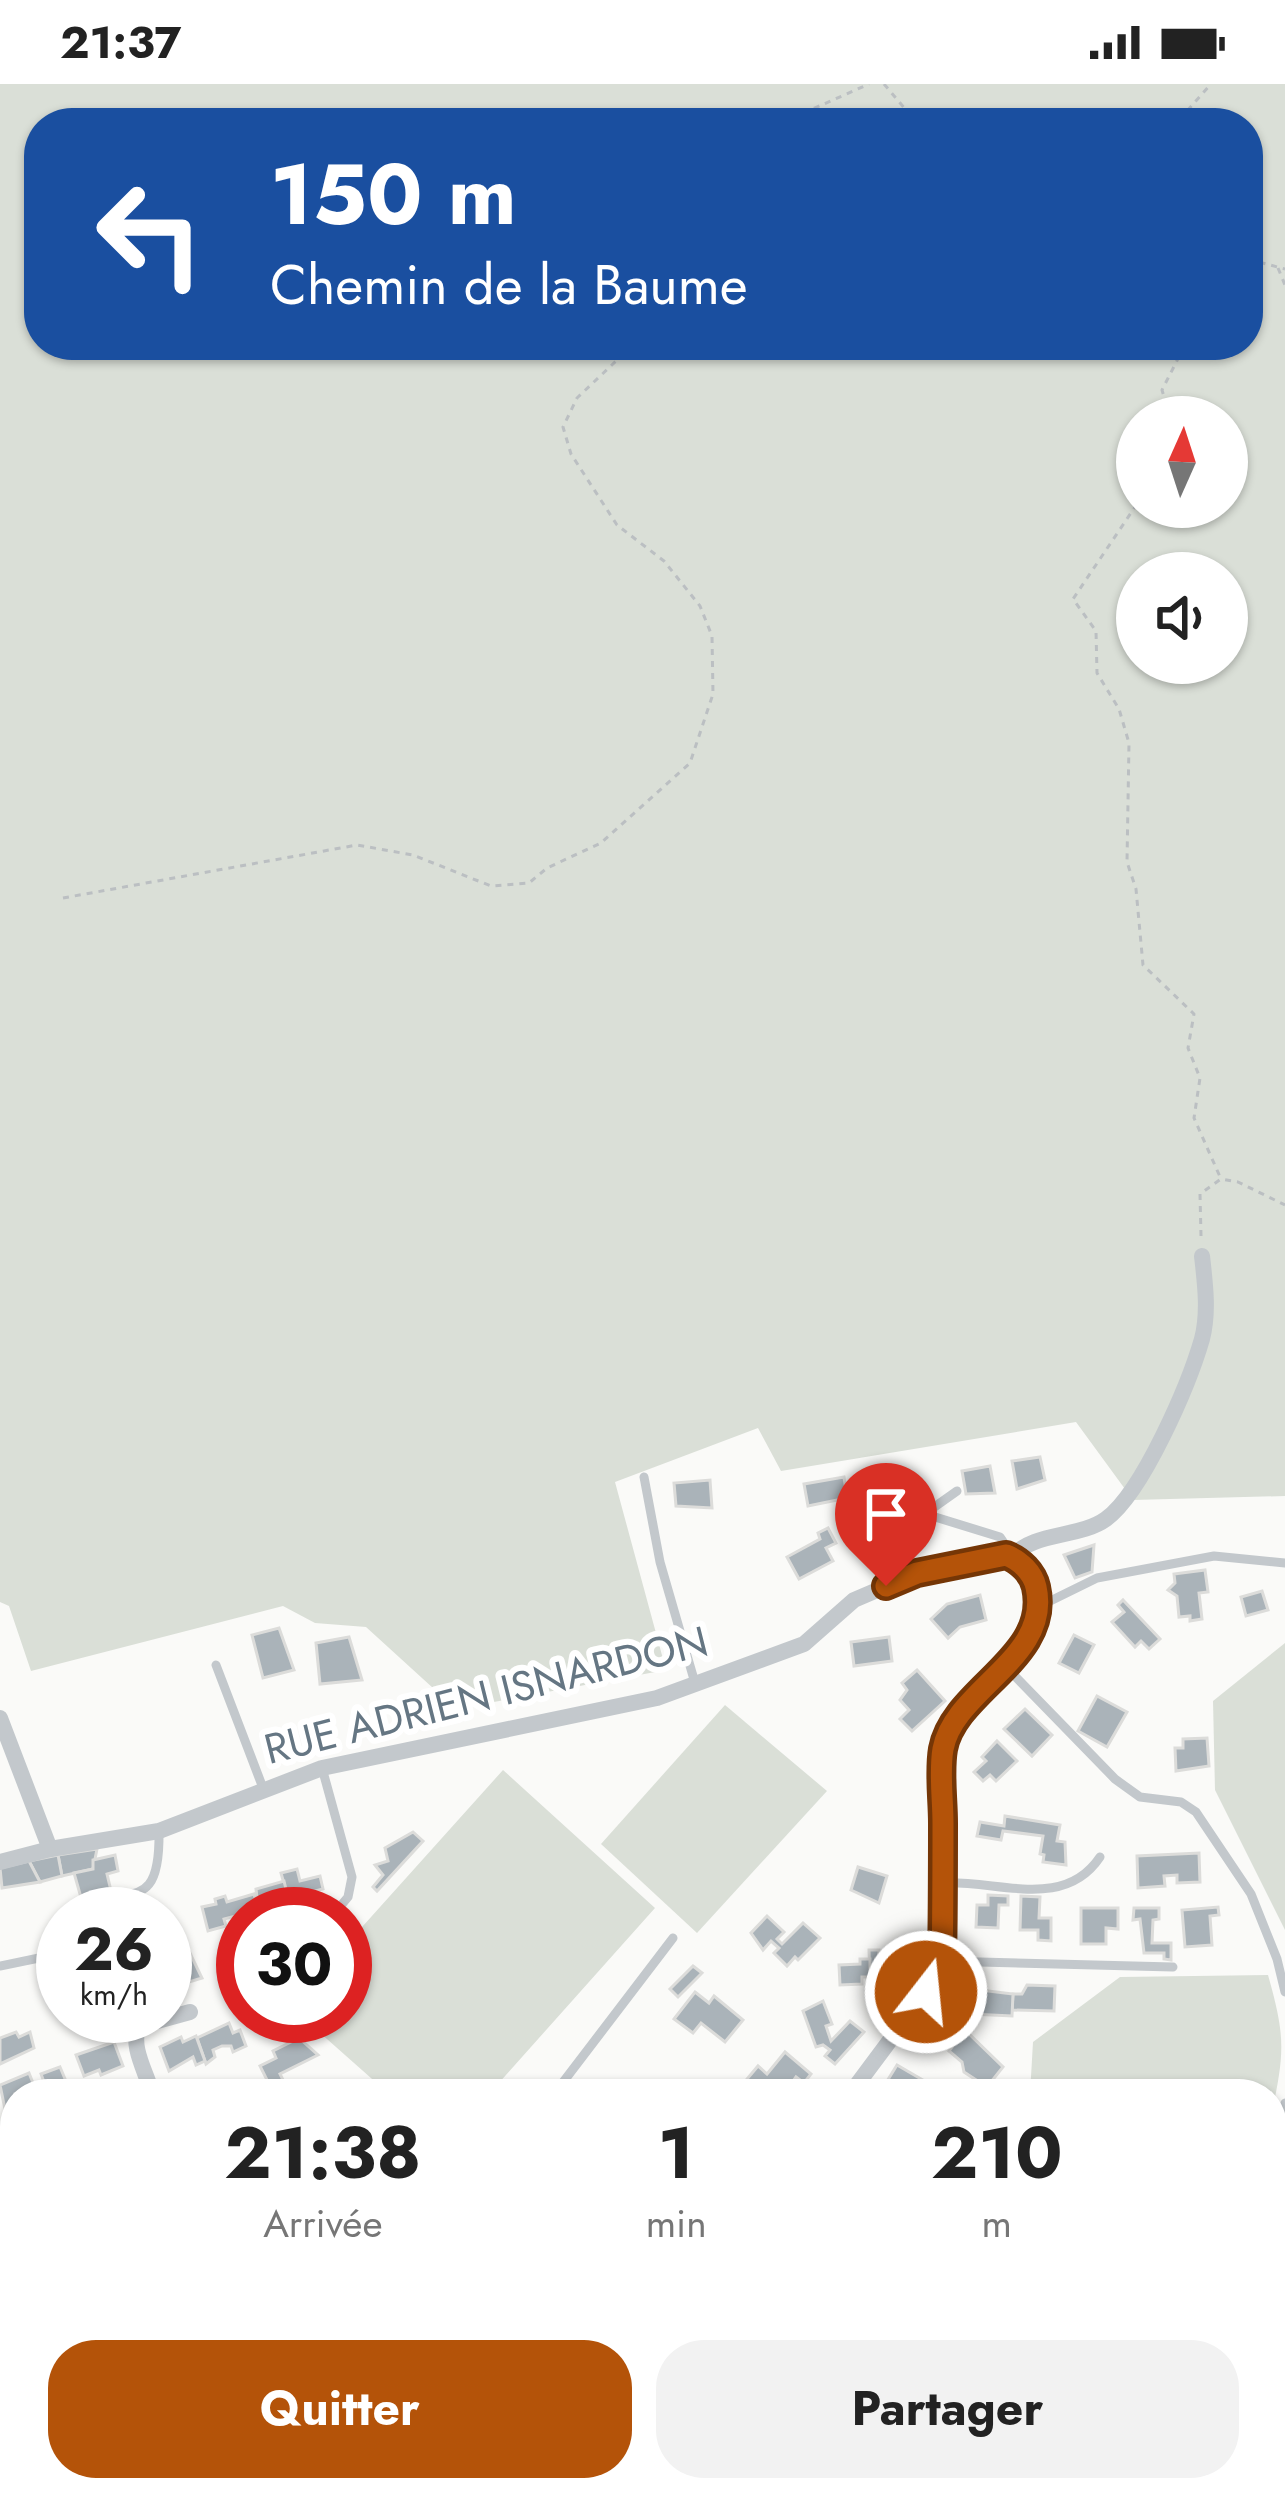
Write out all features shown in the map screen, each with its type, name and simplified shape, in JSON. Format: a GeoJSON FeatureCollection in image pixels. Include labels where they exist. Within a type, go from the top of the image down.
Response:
{"type":"FeatureCollection","features":[{"type":"Feature","properties":{"kind":"street","name":"RUE ADRIEN ISNARDON"},"geometry":{"type":"LineString","coordinates":[[0,1862],[159,1831],[322,1768],[657,1698],[804,1644],[854,1600],[917,1573],[1010,1556],[1021,1547],[1106,1520],[1134,1489],[1156,1449],[1202,1338],[1206,1301],[1202,1256]]}},
{"type":"Feature","properties":{"kind":"street"},"geometry":{"type":"LineString","coordinates":[[861,2079],[926,1992],[942,1961],[943,1744],[1035,1625],[1036,1582],[1010,1556]]}},
{"type":"Feature","properties":{"kind":"street"},"geometry":{"type":"LineString","coordinates":[[0,1718],[50,1849]]}},
{"type":"Feature","properties":{"kind":"street"},"geometry":{"type":"LineString","coordinates":[[138,2043],[148,2079]]}},
{"type":"Feature","properties":{"kind":"lane"},"geometry":{"type":"LineString","coordinates":[[644,1478],[660,1562],[695,1683]]}},
{"type":"Feature","properties":{"kind":"lane"},"geometry":{"type":"LineString","coordinates":[[957,1491],[933,1508],[932,1516],[1000,1538],[1010,1556]]}},
{"type":"Feature","properties":{"kind":"lane"},"geometry":{"type":"LineString","coordinates":[[1038,1607],[1097,1578],[1214,1556],[1285,1563]]}},
{"type":"Feature","properties":{"kind":"lane"},"geometry":{"type":"LineString","coordinates":[[216,1665],[263,1788]]}},
{"type":"Feature","properties":{"kind":"lane"},"geometry":{"type":"LineString","coordinates":[[1006,1667],[1115,1779],[1140,1798],[1181,1802],[1196,1812],[1251,1894],[1285,1992]]}},
{"type":"Feature","properties":{"kind":"lane"},"geometry":{"type":"LineString","coordinates":[[322,1768],[352,1877],[350,1887]]}},
{"type":"Feature","properties":{"kind":"lane"},"geometry":{"type":"LineString","coordinates":[[142,1887],[153,1880],[159,1864],[159,1831]]}},
{"type":"Feature","properties":{"kind":"lane"},"geometry":{"type":"LineString","coordinates":[[943,1883],[1054,1890],[1088,1874],[1100,1857]]}},
{"type":"Feature","properties":{"kind":"lane"},"geometry":{"type":"LineString","coordinates":[[566,2079],[673,1939]]}},
{"type":"Feature","properties":{"kind":"lane"},"geometry":{"type":"LineString","coordinates":[[0,1966],[36,1958]]}},
{"type":"Feature","properties":{"kind":"lane"},"geometry":{"type":"LineString","coordinates":[[942,1961],[1173,1967]]}},
{"type":"Feature","properties":{"kind":"path"},"geometry":{"type":"LineString","coordinates":[[815,108],[869,84]]}},
{"type":"Feature","properties":{"kind":"path"},"geometry":{"type":"LineString","coordinates":[[884,84],[904,108]]}},
{"type":"Feature","properties":{"kind":"path"},"geometry":{"type":"LineString","coordinates":[[1189,108],[1210,84]]}},
{"type":"Feature","properties":{"kind":"path"},"geometry":{"type":"LineString","coordinates":[[1263,264],[1285,268]]}},
{"type":"Feature","properties":{"kind":"path"},"geometry":{"type":"LineString","coordinates":[[1277,267],[1285,285]]}},
{"type":"Feature","properties":{"kind":"path"},"geometry":{"type":"LineString","coordinates":[[62,898],[357,845],[412,855],[491,886],[529,883],[547,868],[602,843],[690,763],[713,694],[712,636],[700,606],[664,561],[617,525],[571,454],[563,427],[577,398],[617,360]]}},
{"type":"Feature","properties":{"kind":"path"},"geometry":{"type":"LineString","coordinates":[[1164,396],[1162,390],[1177,360]]}},
{"type":"Feature","properties":{"kind":"path"},"geometry":{"type":"LineString","coordinates":[[1121,528],[1073,599],[1096,632],[1097,673],[1119,709],[1129,743],[1127,862],[1136,889],[1143,965],[1194,1014],[1188,1048],[1200,1078],[1194,1118],[1221,1179]]}},
{"type":"Feature","properties":{"kind":"path"},"geometry":{"type":"LineString","coordinates":[[1202,1256],[1200,1194],[1221,1179],[1238,1182],[1285,1205]]}},
{"type":"Feature","properties":{"kind":"shaded area"},"geometry":{"type":"Polygon","coordinates":[[[0,84],[1285,84],[1285,1496],[1133,1500],[1076,1422],[781,1471],[758,1428],[615,1482],[666,1670],[456,1709],[366,1627],[315,1623],[283,1606],[31,1671],[9,1606],[0,1602],[0,84]]]}},
{"type":"Feature","properties":{"kind":"shaded area"},"geometry":{"type":"Polygon","coordinates":[[[1285,1643],[1285,1930],[1215,1790],[1213,1701],[1285,1643]]]}},
{"type":"Feature","properties":{"kind":"shaded area"},"geometry":{"type":"Polygon","coordinates":[[[725,1705],[827,1791],[697,1933],[601,1844],[725,1705]]]}},
{"type":"Feature","properties":{"kind":"shaded area"},"geometry":{"type":"Polygon","coordinates":[[[503,1770],[655,1908],[502,2079],[372,2079],[331,2043],[372,2043],[372,1916],[503,1770]]]}},
{"type":"Feature","properties":{"kind":"shaded area"},"geometry":{"type":"Polygon","coordinates":[[[1268,1975],[1281,2043],[1278,2079],[1031,2079],[1033,2042],[1120,1977],[1268,1975]]]}},
{"type":"Feature","properties":{"kind":"building"},"geometry":{"type":"Polygon","coordinates":[[[1040,1457],[1045,1480],[1017,1489],[1012,1461],[1040,1457]]]}},
{"type":"Feature","properties":{"kind":"building"},"geometry":{"type":"Polygon","coordinates":[[[990,1466],[995,1493],[966,1494],[962,1471],[990,1466]]]}},
{"type":"Feature","properties":{"kind":"building"},"geometry":{"type":"Polygon","coordinates":[[[844,1477],[847,1498],[808,1506],[804,1484],[844,1477]]]}},
{"type":"Feature","properties":{"kind":"building"},"geometry":{"type":"Polygon","coordinates":[[[710,1480],[712,1508],[676,1506],[674,1483],[710,1480]]]}},
{"type":"Feature","properties":{"kind":"building"},"geometry":{"type":"Polygon","coordinates":[[[828,1528],[836,1543],[826,1548],[833,1561],[799,1579],[787,1557],[820,1539],[818,1533],[828,1528]]]}},
{"type":"Feature","properties":{"kind":"building"},"geometry":{"type":"Polygon","coordinates":[[[1094,1545],[1092,1572],[1075,1578],[1064,1555],[1094,1545]]]}},
{"type":"Feature","properties":{"kind":"building"},"geometry":{"type":"Polygon","coordinates":[[[1205,1570],[1208,1592],[1199,1593],[1202,1619],[1179,1617],[1177,1596],[1168,1590],[1175,1583],[1174,1574],[1205,1570]]]}},
{"type":"Feature","properties":{"kind":"building"},"geometry":{"type":"Polygon","coordinates":[[[1262,1591],[1268,1610],[1246,1616],[1241,1597],[1262,1591]]]}},
{"type":"Feature","properties":{"kind":"building"},"geometry":{"type":"Polygon","coordinates":[[[980,1595],[986,1620],[960,1627],[948,1638],[931,1619],[947,1604],[980,1595]]]}},
{"type":"Feature","properties":{"kind":"building"},"geometry":{"type":"Polygon","coordinates":[[[1123,1600],[1160,1639],[1149,1649],[1141,1641],[1135,1647],[1112,1622],[1124,1612],[1118,1605],[1123,1600]]]}},
{"type":"Feature","properties":{"kind":"building"},"geometry":{"type":"Polygon","coordinates":[[[279,1628],[294,1670],[263,1678],[252,1635],[279,1628]]]}},
{"type":"Feature","properties":{"kind":"building"},"geometry":{"type":"Polygon","coordinates":[[[1074,1635],[1094,1645],[1079,1673],[1059,1663],[1074,1635]]]}},
{"type":"Feature","properties":{"kind":"building"},"geometry":{"type":"Polygon","coordinates":[[[349,1637],[362,1680],[320,1684],[316,1643],[349,1637]]]}},
{"type":"Feature","properties":{"kind":"building"},"geometry":{"type":"Polygon","coordinates":[[[889,1637],[892,1661],[854,1666],[851,1642],[889,1637]]]}},
{"type":"Feature","properties":{"kind":"building"},"geometry":{"type":"Polygon","coordinates":[[[917,1670],[945,1701],[912,1731],[900,1719],[909,1710],[900,1700],[907,1690],[902,1683],[917,1670]]]}},
{"type":"Feature","properties":{"kind":"building"},"geometry":{"type":"Polygon","coordinates":[[[1097,1696],[1127,1712],[1107,1747],[1078,1731],[1097,1696]]]}},
{"type":"Feature","properties":{"kind":"building"},"geometry":{"type":"Polygon","coordinates":[[[1025,1709],[1052,1735],[1032,1756],[1004,1729],[1025,1709]]]}},
{"type":"Feature","properties":{"kind":"building"},"geometry":{"type":"Polygon","coordinates":[[[1207,1738],[1209,1766],[1176,1771],[1175,1748],[1183,1748],[1183,1739],[1207,1738]]]}},
{"type":"Feature","properties":{"kind":"building"},"geometry":{"type":"Polygon","coordinates":[[[997,1741],[1017,1761],[996,1781],[990,1775],[983,1781],[974,1772],[997,1741]]]}},
{"type":"Feature","properties":{"kind":"building"},"geometry":{"type":"Polygon","coordinates":[[[1005,1816],[1060,1825],[1057,1841],[1065,1842],[1066,1865],[1043,1862],[1043,1836],[1003,1831],[1001,1840],[977,1836],[980,1822],[1004,1826],[1005,1816]]]}},
{"type":"Feature","properties":{"kind":"building"},"geometry":{"type":"Polygon","coordinates":[[[413,1832],[423,1841],[377,1891],[373,1887],[383,1875],[375,1865],[388,1861],[385,1848],[413,1832]]]}},
{"type":"Feature","properties":{"kind":"building"},"geometry":{"type":"Polygon","coordinates":[[[97,1849],[93,1869],[62,1876],[58,1855],[97,1849]]]}},
{"type":"Feature","properties":{"kind":"building"},"geometry":{"type":"Polygon","coordinates":[[[1199,1853],[1200,1882],[1177,1883],[1177,1875],[1164,1876],[1165,1886],[1138,1888],[1137,1856],[1199,1853]]]}},
{"type":"Feature","properties":{"kind":"building"},"geometry":{"type":"Polygon","coordinates":[[[58,1855],[62,1876],[40,1882],[29,1861],[58,1855]]]}},
{"type":"Feature","properties":{"kind":"building"},"geometry":{"type":"Polygon","coordinates":[[[115,1855],[118,1871],[107,1874],[110,1887],[78,1887],[74,1873],[93,1869],[93,1860],[115,1855]]]}},
{"type":"Feature","properties":{"kind":"building"},"geometry":{"type":"Polygon","coordinates":[[[29,1861],[40,1882],[2,1888],[0,1868],[29,1861]]]}},
{"type":"Feature","properties":{"kind":"building"},"geometry":{"type":"Polygon","coordinates":[[[858,1867],[887,1876],[879,1903],[851,1890],[858,1867]]]}},
{"type":"Feature","properties":{"kind":"building"},"geometry":{"type":"Polygon","coordinates":[[[297,1869],[300,1881],[320,1876],[323,1887],[285,1887],[281,1873],[297,1869]]]}},
{"type":"Feature","properties":{"kind":"building"},"geometry":{"type":"Polygon","coordinates":[[[988,1895],[1008,1896],[1008,1905],[999,1905],[998,1928],[976,1927],[977,1905],[988,1905],[988,1895]]]}},
{"type":"Feature","properties":{"kind":"building"},"geometry":{"type":"Polygon","coordinates":[[[1021,1896],[1040,1897],[1039,1918],[1051,1918],[1051,1941],[1038,1940],[1038,1930],[1020,1930],[1021,1896]]]}},
{"type":"Feature","properties":{"kind":"building"},"geometry":{"type":"Polygon","coordinates":[[[216,1904],[216,1929],[208,1931],[202,1907],[216,1904]]]}},
{"type":"Feature","properties":{"kind":"building"},"geometry":{"type":"Polygon","coordinates":[[[1218,1907],[1219,1915],[1210,1916],[1212,1945],[1185,1947],[1182,1910],[1218,1907]]]}},
{"type":"Feature","properties":{"kind":"building"},"geometry":{"type":"Polygon","coordinates":[[[1081,1908],[1118,1908],[1118,1929],[1106,1928],[1106,1944],[1081,1944],[1081,1908]]]}},
{"type":"Feature","properties":{"kind":"building"},"geometry":{"type":"Polygon","coordinates":[[[1134,1908],[1159,1908],[1152,1943],[1171,1943],[1171,1960],[1164,1959],[1164,1953],[1144,1953],[1134,1908]]]}},
{"type":"Feature","properties":{"kind":"building"},"geometry":{"type":"Polygon","coordinates":[[[767,1916],[784,1932],[777,1939],[782,1944],[803,1923],[820,1938],[787,1966],[774,1953],[779,1948],[771,1941],[763,1950],[751,1933],[767,1916]]]}},
{"type":"Feature","properties":{"kind":"building"},"geometry":{"type":"Polygon","coordinates":[[[869,1950],[879,1950],[879,1958],[914,1957],[915,1981],[870,1981],[869,1950]]]}},
{"type":"Feature","properties":{"kind":"building"},"geometry":{"type":"Polygon","coordinates":[[[192,1957],[202,1978],[192,1981],[192,1957]]]}},
{"type":"Feature","properties":{"kind":"building"},"geometry":{"type":"Polygon","coordinates":[[[860,1959],[870,1959],[870,1977],[862,1977],[862,1984],[840,1985],[839,1965],[860,1964],[860,1959]]]}},
{"type":"Feature","properties":{"kind":"building"},"geometry":{"type":"Polygon","coordinates":[[[693,1966],[702,1973],[678,1997],[670,1989],[693,1966]]]}},
{"type":"Feature","properties":{"kind":"building"},"geometry":{"type":"Polygon","coordinates":[[[1027,1985],[1055,1986],[1054,2011],[1012,2010],[1013,1994],[1022,1994],[1027,1985]]]}},
{"type":"Feature","properties":{"kind":"building"},"geometry":{"type":"Polygon","coordinates":[[[972,1989],[1013,1994],[1012,2016],[971,2014],[972,1989]]]}},
{"type":"Feature","properties":{"kind":"building"},"geometry":{"type":"Polygon","coordinates":[[[695,1992],[709,2003],[714,1996],[743,2020],[725,2042],[701,2023],[693,2033],[674,2019],[695,1992]]]}},
{"type":"Feature","properties":{"kind":"building"},"geometry":{"type":"Polygon","coordinates":[[[823,2001],[832,2024],[826,2026],[831,2041],[850,2021],[864,2032],[835,2064],[825,2056],[830,2050],[816,2047],[803,2011],[823,2001]]]}},
{"type":"Feature","properties":{"kind":"building"},"geometry":{"type":"Polygon","coordinates":[[[216,2029],[216,2043],[246,2046],[233,2052],[231,2046],[213,2050],[215,2057],[206,2064],[197,2038],[216,2029]]]}},
{"type":"Feature","properties":{"kind":"building"},"geometry":{"type":"Polygon","coordinates":[[[965,2030],[1003,2067],[993,2079],[975,2079],[949,2051],[965,2030]]]}},
{"type":"Feature","properties":{"kind":"building"},"geometry":{"type":"Polygon","coordinates":[[[16,2032],[19,2037],[30,2032],[34,2048],[0,2064],[0,2038],[16,2032]]]}},
{"type":"Feature","properties":{"kind":"building"},"geometry":{"type":"Polygon","coordinates":[[[196,2036],[205,2061],[196,2065],[193,2057],[169,2071],[160,2047],[192,2043],[196,2036]]]}},
{"type":"Feature","properties":{"kind":"building"},"geometry":{"type":"Polygon","coordinates":[[[114,2043],[123,2066],[84,2076],[76,2055],[114,2043]]]}},
{"type":"Feature","properties":{"kind":"building"},"geometry":{"type":"Polygon","coordinates":[[[289,2043],[305,2043],[318,2055],[280,2074],[282,2079],[266,2079],[260,2066],[276,2058],[273,2051],[289,2043]]]}},
{"type":"Feature","properties":{"kind":"building"},"geometry":{"type":"Polygon","coordinates":[[[785,2052],[811,2074],[807,2079],[747,2079],[758,2066],[767,2074],[785,2052]]]}},
{"type":"Feature","properties":{"kind":"building"},"geometry":{"type":"Polygon","coordinates":[[[897,2065],[921,2079],[888,2079],[897,2065]]]}},
{"type":"Feature","properties":{"kind":"building"},"geometry":{"type":"Polygon","coordinates":[[[60,2067],[65,2079],[43,2079],[41,2074],[60,2067]]]}},
{"type":"Feature","properties":{"kind":"route"},"geometry":{"type":"LineString","coordinates":[[886,1586],[917,1573],[1006,1555],[1036,1582],[1035,1625],[943,1744],[942,1961],[926,1992]]}}]}
